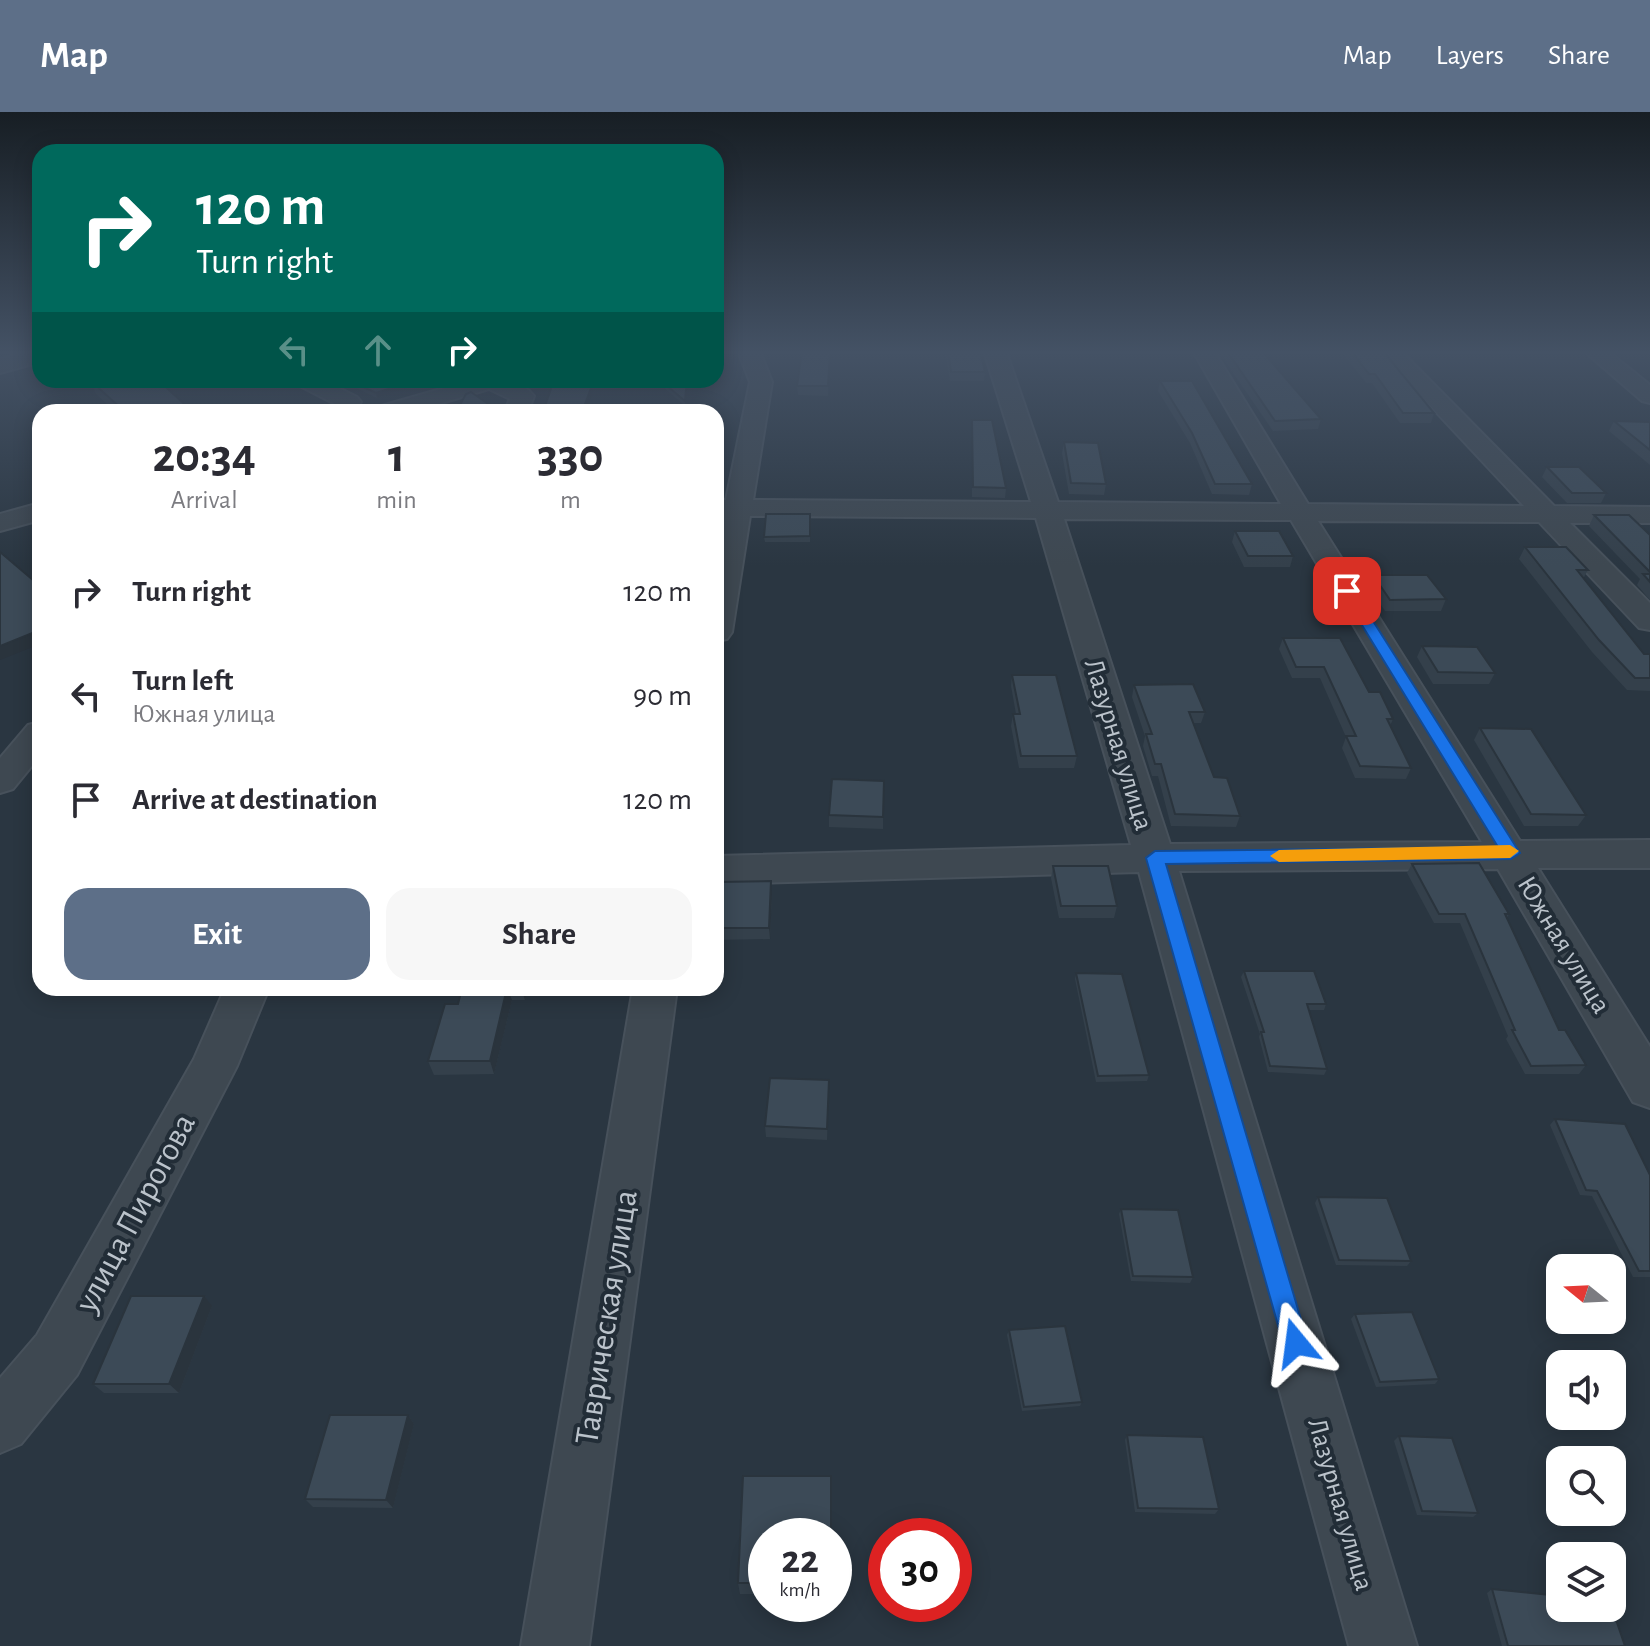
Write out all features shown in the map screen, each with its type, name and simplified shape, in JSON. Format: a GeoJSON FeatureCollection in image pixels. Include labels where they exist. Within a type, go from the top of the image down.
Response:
{"type":"FeatureCollection","features":[{"type":"Feature","properties":{"kind":"street"},"geometry":{"type":"LineString","coordinates":[[724,542],[727,508],[750,423]]}},
{"type":"Feature","properties":{"kind":"street","name":"Лазурная улица"},"geometry":{"type":"LineString","coordinates":[[1019,423],[1155,858],[1383,1646]]}},
{"type":"Feature","properties":{"kind":"street","name":"Южная улица"},"geometry":{"type":"LineString","coordinates":[[1245,423],[1298,513],[1511,853],[1650,1088]]}},
{"type":"Feature","properties":{"kind":"street"},"geometry":{"type":"LineString","coordinates":[[1457,423],[1650,621]]}},
{"type":"Feature","properties":{"kind":"street"},"geometry":{"type":"LineString","coordinates":[[727,508],[1650,515]]}},
{"type":"Feature","properties":{"kind":"street"},"geometry":{"type":"LineString","coordinates":[[0,523],[32,513]]}},
{"type":"Feature","properties":{"kind":"street"},"geometry":{"type":"LineString","coordinates":[[0,781],[32,743]]}},
{"type":"Feature","properties":{"kind":"street"},"geometry":{"type":"LineString","coordinates":[[724,870],[1155,858],[1650,854]]}},
{"type":"Feature","properties":{"kind":"street","name":"улица Пирогова"},"geometry":{"type":"LineString","coordinates":[[0,1423],[57,1355],[214,1066],[244,996]]}},
{"type":"Feature","properties":{"kind":"street","name":"Таврическая улица"},"geometry":{"type":"LineString","coordinates":[[555,1646],[654,996]]}},
{"type":"Feature","properties":{"kind":"building"},"geometry":{"type":"Polygon","coordinates":[[[972,423],[993,423],[1006,488],[973,487],[972,423]]]}},
{"type":"Feature","properties":{"kind":"building"},"geometry":{"type":"Polygon","coordinates":[[[1186,423],[1216,423],[1252,484],[1215,484],[1186,423]]]}},
{"type":"Feature","properties":{"kind":"building"},"geometry":{"type":"Polygon","coordinates":[[[1616,423],[1650,423],[1650,450],[1616,423]]]}},
{"type":"Feature","properties":{"kind":"building"},"geometry":{"type":"Polygon","coordinates":[[[1064,442],[1098,443],[1106,484],[1071,483],[1064,442]]]}},
{"type":"Feature","properties":{"kind":"building"},"geometry":{"type":"Polygon","coordinates":[[[1547,467],[1579,467],[1606,493],[1572,493],[1547,467]]]}},
{"type":"Feature","properties":{"kind":"building"},"geometry":{"type":"Polygon","coordinates":[[[766,514],[810,514],[810,536],[764,537],[766,514]]]}},
{"type":"Feature","properties":{"kind":"building"},"geometry":{"type":"Polygon","coordinates":[[[1594,515],[1629,515],[1650,535],[1650,572],[1594,515]]]}},
{"type":"Feature","properties":{"kind":"building"},"geometry":{"type":"Polygon","coordinates":[[[1235,531],[1279,531],[1293,556],[1248,556],[1235,531]]]}},
{"type":"Feature","properties":{"kind":"building"},"geometry":{"type":"Polygon","coordinates":[[[1525,547],[1566,547],[1588,570],[1577,570],[1644,654],[1650,654],[1650,678],[1635,678],[1599,640],[1525,547]]]}},
{"type":"Feature","properties":{"kind":"building"},"geometry":{"type":"Polygon","coordinates":[[[0,552],[32,579],[32,633],[0,646],[0,552]]]}},
{"type":"Feature","properties":{"kind":"building"},"geometry":{"type":"Polygon","coordinates":[[[1373,575],[1427,575],[1446,599],[1390,600],[1373,575]]]}},
{"type":"Feature","properties":{"kind":"building"},"geometry":{"type":"Polygon","coordinates":[[[1283,638],[1340,638],[1369,692],[1380,692],[1393,719],[1387,719],[1411,768],[1360,766],[1346,736],[1356,736],[1324,667],[1296,667],[1283,638]]]}},
{"type":"Feature","properties":{"kind":"building"},"geometry":{"type":"Polygon","coordinates":[[[1422,646],[1477,647],[1495,673],[1438,672],[1422,646]]]}},
{"type":"Feature","properties":{"kind":"building"},"geometry":{"type":"Polygon","coordinates":[[[1012,675],[1056,675],[1077,756],[1021,756],[1013,714],[1020,714],[1012,675]]]}},
{"type":"Feature","properties":{"kind":"building"},"geometry":{"type":"Polygon","coordinates":[[[1193,684],[1205,712],[1189,712],[1214,777],[1227,778],[1240,816],[1175,814],[1161,764],[1155,764],[1146,734],[1152,734],[1134,685],[1193,684]]]}},
{"type":"Feature","properties":{"kind":"building"},"geometry":{"type":"Polygon","coordinates":[[[1480,728],[1531,729],[1586,815],[1531,814],[1480,728]]]}},
{"type":"Feature","properties":{"kind":"building"},"geometry":{"type":"Polygon","coordinates":[[[832,779],[884,781],[883,817],[829,815],[832,779]]]}},
{"type":"Feature","properties":{"kind":"building"},"geometry":{"type":"Polygon","coordinates":[[[1479,863],[1509,914],[1505,914],[1559,1030],[1565,1030],[1586,1065],[1531,1066],[1512,1030],[1515,1030],[1465,914],[1439,914],[1412,864],[1479,863]]]}},
{"type":"Feature","properties":{"kind":"building"},"geometry":{"type":"Polygon","coordinates":[[[1053,866],[1108,866],[1117,906],[1061,906],[1053,866]]]}},
{"type":"Feature","properties":{"kind":"building"},"geometry":{"type":"Polygon","coordinates":[[[771,881],[769,928],[724,928],[724,882],[771,881]]]}},
{"type":"Feature","properties":{"kind":"building"},"geometry":{"type":"Polygon","coordinates":[[[1244,971],[1314,971],[1326,1004],[1307,1004],[1327,1069],[1270,1066],[1261,1032],[1264,1032],[1244,971]]]}},
{"type":"Feature","properties":{"kind":"building"},"geometry":{"type":"Polygon","coordinates":[[[1076,973],[1122,974],[1149,1075],[1098,1076],[1076,973]]]}},
{"type":"Feature","properties":{"kind":"building"},"geometry":{"type":"Polygon","coordinates":[[[460,996],[505,996],[490,1061],[428,1061],[445,1004],[458,1004],[460,996]]]}},
{"type":"Feature","properties":{"kind":"building"},"geometry":{"type":"Polygon","coordinates":[[[770,1078],[829,1080],[827,1129],[765,1126],[770,1078]]]}},
{"type":"Feature","properties":{"kind":"building"},"geometry":{"type":"Polygon","coordinates":[[[1555,1119],[1625,1124],[1650,1175],[1650,1271],[1639,1271],[1597,1191],[1586,1190],[1555,1119]]]}},
{"type":"Feature","properties":{"kind":"building"},"geometry":{"type":"Polygon","coordinates":[[[1318,1197],[1387,1198],[1411,1261],[1339,1260],[1318,1197]]]}},
{"type":"Feature","properties":{"kind":"building"},"geometry":{"type":"Polygon","coordinates":[[[1121,1209],[1178,1210],[1193,1277],[1133,1276],[1121,1209]]]}},
{"type":"Feature","properties":{"kind":"building"},"geometry":{"type":"Polygon","coordinates":[[[131,1296],[204,1296],[169,1384],[93,1384],[131,1296]]]}},
{"type":"Feature","properties":{"kind":"building"},"geometry":{"type":"Polygon","coordinates":[[[1412,1312],[1439,1379],[1380,1382],[1355,1314],[1412,1312]]]}},
{"type":"Feature","properties":{"kind":"building"},"geometry":{"type":"Polygon","coordinates":[[[1065,1326],[1082,1402],[1024,1407],[1009,1330],[1065,1326]]]}},
{"type":"Feature","properties":{"kind":"building"},"geometry":{"type":"Polygon","coordinates":[[[330,1415],[408,1415],[386,1500],[305,1499],[330,1415]]]}},
{"type":"Feature","properties":{"kind":"building"},"geometry":{"type":"Polygon","coordinates":[[[1127,1435],[1203,1437],[1219,1509],[1138,1508],[1127,1435]]]}},
{"type":"Feature","properties":{"kind":"building"},"geometry":{"type":"Polygon","coordinates":[[[1399,1436],[1452,1438],[1478,1513],[1422,1511],[1399,1436]]]}},
{"type":"Feature","properties":{"kind":"building"},"geometry":{"type":"Polygon","coordinates":[[[743,1476],[831,1476],[831,1518],[748,1518],[748,1583],[738,1583],[743,1476]]]}},
{"type":"Feature","properties":{"kind":"building"},"geometry":{"type":"Polygon","coordinates":[[[1492,1589],[1546,1595],[1546,1622],[1617,1622],[1625,1646],[1508,1646],[1492,1589]]]}},
{"type":"Feature","properties":{"kind":"slow traffic"},"geometry":{"type":"LineString","coordinates":[[1279,856],[1510,851]]}},
{"type":"Feature","properties":{"kind":"route"},"geometry":{"type":"LineString","coordinates":[[1296,1343],[1155,858],[1511,853],[1347,591]]}}]}
